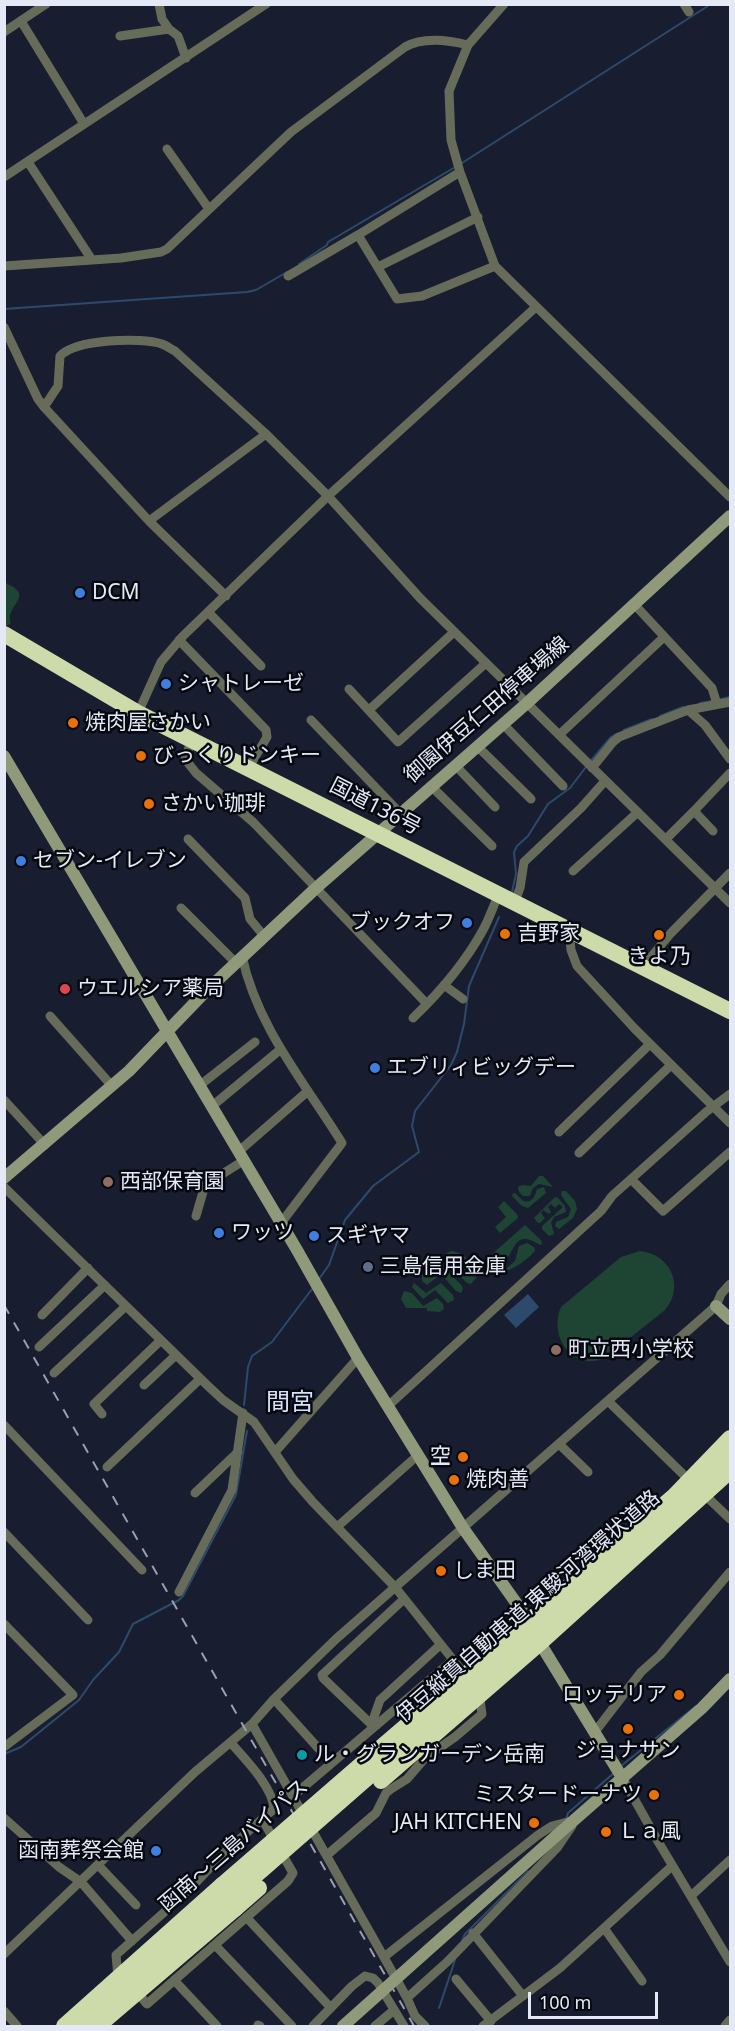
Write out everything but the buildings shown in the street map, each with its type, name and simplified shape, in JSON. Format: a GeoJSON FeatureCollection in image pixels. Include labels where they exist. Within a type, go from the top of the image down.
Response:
{"type":"FeatureCollection","features":[{"type":"Feature","properties":{"kind":"highway","name":"国道136号"},"geometry":{"type":"LineString","coordinates":[[4,634],[190,743],[249,767],[373,836]]}},
{"type":"Feature","properties":{"kind":"highway","name":"国道136号"},"geometry":{"type":"LineString","coordinates":[[4,644],[82,692],[190,743],[572,937],[730,1011]]}},
{"type":"Feature","properties":{"kind":"highway","name":"国道136号"},"geometry":{"type":"LineString","coordinates":[[497,900],[514,904],[730,1021]]}},
{"type":"Feature","properties":{"kind":"highway","name":"函南～三島バイパス"},"geometry":{"type":"LineString","coordinates":[[64,2026],[222,1885],[690,1481],[730,1438]]}},
{"type":"Feature","properties":{"kind":"highway","name":"伊豆縦貫自動車道;東駿河湾環状道路"},"geometry":{"type":"LineString","coordinates":[[79,2026],[262,1870],[627,1551],[730,1452]]}},
{"type":"Feature","properties":{"kind":"highway"},"geometry":{"type":"LineString","coordinates":[[98,2026],[137,1992],[241,1913],[381,1780],[540,1643],[730,1472]]}},
{"type":"Feature","properties":{"kind":"street"},"geometry":{"type":"LineString","coordinates":[[4,32],[46,4]]}},
{"type":"Feature","properties":{"kind":"street"},"geometry":{"type":"LineString","coordinates":[[159,4],[162,19],[178,36],[186,58]]}},
{"type":"Feature","properties":{"kind":"street"},"geometry":{"type":"LineString","coordinates":[[4,177],[266,4]]}},
{"type":"Feature","properties":{"kind":"street"},"geometry":{"type":"LineString","coordinates":[[504,4],[468,45],[449,91],[451,140],[460,172],[495,266],[729,493]]}},
{"type":"Feature","properties":{"kind":"street"},"geometry":{"type":"LineString","coordinates":[[21,21],[84,124]]}},
{"type":"Feature","properties":{"kind":"street"},"geometry":{"type":"LineString","coordinates":[[120,36],[169,28]]}},
{"type":"Feature","properties":{"kind":"street"},"geometry":{"type":"LineString","coordinates":[[4,266],[92,260],[161,252],[167,249],[291,132],[405,47],[425,40],[468,45]]}},
{"type":"Feature","properties":{"kind":"street"},"geometry":{"type":"LineString","coordinates":[[167,149],[209,209]]}},
{"type":"Feature","properties":{"kind":"street"},"geometry":{"type":"LineString","coordinates":[[28,162],[92,260]]}},
{"type":"Feature","properties":{"kind":"street"},"geometry":{"type":"LineString","coordinates":[[288,276],[460,172]]}},
{"type":"Feature","properties":{"kind":"street"},"geometry":{"type":"LineString","coordinates":[[378,267],[478,217]]}},
{"type":"Feature","properties":{"kind":"street"},"geometry":{"type":"LineString","coordinates":[[358,235],[397,299],[422,296],[495,266]]}},
{"type":"Feature","properties":{"kind":"street"},"geometry":{"type":"LineString","coordinates":[[138,713],[161,662],[179,640],[328,496],[536,307]]}},
{"type":"Feature","properties":{"kind":"street"},"geometry":{"type":"LineString","coordinates":[[4,327],[44,407],[149,521],[226,596]]}},
{"type":"Feature","properties":{"kind":"street"},"geometry":{"type":"LineString","coordinates":[[44,407],[57,391],[58,363],[64,352],[82,345],[120,340],[161,344],[175,351],[266,434],[328,496],[420,598],[730,903]]}},
{"type":"Feature","properties":{"kind":"street"},"geometry":{"type":"LineString","coordinates":[[149,521],[266,434]]}},
{"type":"Feature","properties":{"kind":"street","name":"御園伊豆仁田停車場線"},"geometry":{"type":"LineString","coordinates":[[4,1178],[112,1086],[239,959],[373,836],[526,704],[730,516]]}},
{"type":"Feature","properties":{"kind":"street"},"geometry":{"type":"LineString","coordinates":[[634,604],[711,688],[717,704]]}},
{"type":"Feature","properties":{"kind":"street"},"geometry":{"type":"LineString","coordinates":[[208,612],[261,666]]}},
{"type":"Feature","properties":{"kind":"street"},"geometry":{"type":"LineString","coordinates":[[369,710],[454,632]]}},
{"type":"Feature","properties":{"kind":"street"},"geometry":{"type":"LineString","coordinates":[[559,735],[664,637]]}},
{"type":"Feature","properties":{"kind":"street"},"geometry":{"type":"LineString","coordinates":[[179,640],[267,733],[249,767]]}},
{"type":"Feature","properties":{"kind":"street"},"geometry":{"type":"LineString","coordinates":[[349,689],[398,742],[486,663]]}},
{"type":"Feature","properties":{"kind":"street"},"geometry":{"type":"LineString","coordinates":[[592,768],[616,739],[688,710],[730,702]]}},
{"type":"Feature","properties":{"kind":"street"},"geometry":{"type":"LineString","coordinates":[[688,710],[705,725],[730,759]]}},
{"type":"Feature","properties":{"kind":"street"},"geometry":{"type":"LineString","coordinates":[[311,720],[400,813]]}},
{"type":"Feature","properties":{"kind":"street"},"geometry":{"type":"LineString","coordinates":[[502,724],[563,786]]}},
{"type":"Feature","properties":{"kind":"street"},"geometry":{"type":"LineString","coordinates":[[190,743],[185,759],[196,773],[253,822],[427,1004]]}},
{"type":"Feature","properties":{"kind":"street"},"geometry":{"type":"LineString","coordinates":[[477,746],[531,799]]}},
{"type":"Feature","properties":{"kind":"street"},"geometry":{"type":"LineString","coordinates":[[4,756],[281,1223],[358,1358],[463,1528],[529,1621],[730,1962]]}},
{"type":"Feature","properties":{"kind":"street"},"geometry":{"type":"LineString","coordinates":[[455,765],[495,807]]}},
{"type":"Feature","properties":{"kind":"street"},"geometry":{"type":"LineString","coordinates":[[666,839],[730,774]]}},
{"type":"Feature","properties":{"kind":"street"},"geometry":{"type":"LineString","coordinates":[[514,904],[520,888],[524,862],[571,818],[605,781]]}},
{"type":"Feature","properties":{"kind":"street"},"geometry":{"type":"LineString","coordinates":[[431,786],[492,846]]}},
{"type":"Feature","properties":{"kind":"street"},"geometry":{"type":"LineString","coordinates":[[694,810],[713,831]]}},
{"type":"Feature","properties":{"kind":"street"},"geometry":{"type":"LineString","coordinates":[[573,872],[638,812]]}},
{"type":"Feature","properties":{"kind":"street"},"geometry":{"type":"LineString","coordinates":[[188,839],[245,898],[250,919],[264,936]]}},
{"type":"Feature","properties":{"kind":"street"},"geometry":{"type":"LineString","coordinates":[[642,968],[671,933],[730,873]]}},
{"type":"Feature","properties":{"kind":"street"},"geometry":{"type":"LineString","coordinates":[[413,1018],[444,985],[482,933],[497,900]]}},
{"type":"Feature","properties":{"kind":"street"},"geometry":{"type":"LineString","coordinates":[[181,908],[239,959],[269,1028],[342,1143],[281,1223]]}},
{"type":"Feature","properties":{"kind":"street"},"geometry":{"type":"LineString","coordinates":[[572,937],[572,957],[578,966],[650,1044],[730,1123]]}},
{"type":"Feature","properties":{"kind":"street"},"geometry":{"type":"LineString","coordinates":[[444,985],[463,999]]}},
{"type":"Feature","properties":{"kind":"street"},"geometry":{"type":"LineString","coordinates":[[50,1016],[112,1086]]}},
{"type":"Feature","properties":{"kind":"street"},"geometry":{"type":"LineString","coordinates":[[199,1086],[255,1042]]}},
{"type":"Feature","properties":{"kind":"street"},"geometry":{"type":"LineString","coordinates":[[559,1132],[650,1044]]}},
{"type":"Feature","properties":{"kind":"street"},"geometry":{"type":"LineString","coordinates":[[211,1107],[281,1049]]}},
{"type":"Feature","properties":{"kind":"street"},"geometry":{"type":"LineString","coordinates":[[579,1153],[671,1065]]}},
{"type":"Feature","properties":{"kind":"street"},"geometry":{"type":"LineString","coordinates":[[196,1216],[205,1185],[241,1156],[308,1091]]}},
{"type":"Feature","properties":{"kind":"street"},"geometry":{"type":"LineString","coordinates":[[387,1406],[601,1211],[612,1196],[706,1112],[730,1094]]}},
{"type":"Feature","properties":{"kind":"street"},"geometry":{"type":"LineString","coordinates":[[4,1100],[45,1145]]}},
{"type":"Feature","properties":{"kind":"street"},"geometry":{"type":"LineString","coordinates":[[631,1179],[663,1211],[730,1152]]}},
{"type":"Feature","properties":{"kind":"street"},"geometry":{"type":"LineString","coordinates":[[4,1187],[200,1379],[223,1400],[254,1422],[293,1479],[396,1587],[466,1676]]}},
{"type":"Feature","properties":{"kind":"street"},"geometry":{"type":"LineString","coordinates":[[42,1315],[88,1268]]}},
{"type":"Feature","properties":{"kind":"street"},"geometry":{"type":"LineString","coordinates":[[4,1954],[99,1866],[195,1772],[252,1724],[274,1699],[336,1639],[716,1306],[721,1294],[730,1284]]}},
{"type":"Feature","properties":{"kind":"street"},"geometry":{"type":"LineString","coordinates":[[39,1347],[105,1285]]}},
{"type":"Feature","properties":{"kind":"street"},"geometry":{"type":"LineString","coordinates":[[54,1373],[126,1306]]}},
{"type":"Feature","properties":{"kind":"street"},"geometry":{"type":"LineString","coordinates":[[716,1306],[730,1319]]}},
{"type":"Feature","properties":{"kind":"street"},"geometry":{"type":"LineString","coordinates":[[102,1414],[94,1404],[161,1340]]}},
{"type":"Feature","properties":{"kind":"street"},"geometry":{"type":"LineString","coordinates":[[144,1385],[176,1355]]}},
{"type":"Feature","properties":{"kind":"street"},"geometry":{"type":"LineString","coordinates":[[275,1452],[358,1358]]}},
{"type":"Feature","properties":{"kind":"street"},"geometry":{"type":"LineString","coordinates":[[107,1467],[200,1379]]}},
{"type":"Feature","properties":{"kind":"street"},"geometry":{"type":"LineString","coordinates":[[608,1401],[690,1481]]}},
{"type":"Feature","properties":{"kind":"street"},"geometry":{"type":"LineString","coordinates":[[179,1593],[232,1490],[243,1413]]}},
{"type":"Feature","properties":{"kind":"street"},"geometry":{"type":"LineString","coordinates":[[4,1425],[142,1570]]}},
{"type":"Feature","properties":{"kind":"street"},"geometry":{"type":"LineString","coordinates":[[559,1444],[588,1472]]}},
{"type":"Feature","properties":{"kind":"street"},"geometry":{"type":"LineString","coordinates":[[195,1493],[238,1452]]}},
{"type":"Feature","properties":{"kind":"street"},"geometry":{"type":"LineString","coordinates":[[337,1527],[417,1456]]}},
{"type":"Feature","properties":{"kind":"street"},"geometry":{"type":"LineString","coordinates":[[706,1496],[730,1519]]}},
{"type":"Feature","properties":{"kind":"street"},"geometry":{"type":"LineString","coordinates":[[4,1533],[88,1620]]}},
{"type":"Feature","properties":{"kind":"street"},"geometry":{"type":"LineString","coordinates":[[594,1733],[641,1672],[660,1655],[730,1572]]}},
{"type":"Feature","properties":{"kind":"street"},"geometry":{"type":"LineString","coordinates":[[375,1726],[322,1675],[404,1599]]}},
{"type":"Feature","properties":{"kind":"street"},"geometry":{"type":"LineString","coordinates":[[4,1624],[73,1695],[4,1747]]}},
{"type":"Feature","properties":{"kind":"street"},"geometry":{"type":"LineString","coordinates":[[375,1726],[374,1717],[380,1700],[440,1645]]}},
{"type":"Feature","properties":{"kind":"street"},"geometry":{"type":"LineString","coordinates":[[293,1796],[453,1660]]}},
{"type":"Feature","properties":{"kind":"street"},"geometry":{"type":"LineString","coordinates":[[343,2026],[623,1779],[702,1708],[730,1679]]}},
{"type":"Feature","properties":{"kind":"street"},"geometry":{"type":"LineString","coordinates":[[327,1855],[376,1813],[386,1793],[407,1779],[425,1758],[482,1714],[479,1694]]}},
{"type":"Feature","properties":{"kind":"street"},"geometry":{"type":"LineString","coordinates":[[274,1699],[319,1749]]}},
{"type":"Feature","properties":{"kind":"street"},"geometry":{"type":"LineString","coordinates":[[252,1724],[415,2016],[425,2026]]}},
{"type":"Feature","properties":{"kind":"street"},"geometry":{"type":"LineString","coordinates":[[118,1977],[116,1955],[187,1892],[223,1854],[274,1809],[274,1803],[259,1776],[231,1743]]}},
{"type":"Feature","properties":{"kind":"street"},"geometry":{"type":"LineString","coordinates":[[4,1818],[51,1860],[81,1882],[132,1941]]}},
{"type":"Feature","properties":{"kind":"street"},"geometry":{"type":"LineString","coordinates":[[137,1992],[147,2004],[215,1945],[241,1913],[288,1881],[292,1873],[262,1819]]}},
{"type":"Feature","properties":{"kind":"street"},"geometry":{"type":"LineString","coordinates":[[384,1957],[538,1835],[552,1826],[573,1821]]}},
{"type":"Feature","properties":{"kind":"street"},"geometry":{"type":"LineString","coordinates":[[407,1998],[447,1962],[557,1848],[573,1821]]}},
{"type":"Feature","properties":{"kind":"street"},"geometry":{"type":"LineString","coordinates":[[691,1896],[730,1860]]}},
{"type":"Feature","properties":{"kind":"street"},"geometry":{"type":"LineString","coordinates":[[99,1866],[136,1905]]}},
{"type":"Feature","properties":{"kind":"street"},"geometry":{"type":"LineString","coordinates":[[456,1979],[487,2024],[604,1929],[672,1866]]}},
{"type":"Feature","properties":{"kind":"street"},"geometry":{"type":"LineString","coordinates":[[469,1891],[492,1915]]}},
{"type":"Feature","properties":{"kind":"street"},"geometry":{"type":"LineString","coordinates":[[241,1913],[331,2008]]}},
{"type":"Feature","properties":{"kind":"street"},"geometry":{"type":"LineString","coordinates":[[604,1929],[642,1981]]}},
{"type":"Feature","properties":{"kind":"street"},"geometry":{"type":"LineString","coordinates":[[473,1933],[524,1996]]}},
{"type":"Feature","properties":{"kind":"street"},"geometry":{"type":"LineString","coordinates":[[215,1945],[292,2026]]}},
{"type":"Feature","properties":{"kind":"street"},"geometry":{"type":"LineString","coordinates":[[313,2026],[365,1976],[373,1978],[378,1983],[404,2026]]}},
{"type":"Feature","properties":{"kind":"street"},"geometry":{"type":"LineString","coordinates":[[174,1980],[217,2026]]}},
{"type":"Feature","properties":{"kind":"street"},"geometry":{"type":"LineString","coordinates":[[375,2026],[394,2010]]}},
{"type":"Feature","properties":{"kind":"street"},"geometry":{"type":"LineString","coordinates":[[4,2011],[17,2026]]}},
{"type":"Feature","properties":{"kind":"street"},"geometry":{"type":"LineString","coordinates":[[725,2026],[730,2020]]}},
{"type":"Feature","properties":{"kind":"green space"},"geometry":{"type":"Polygon","coordinates":[[[4,578],[7,584],[19,593],[10,617],[11,623],[5,627],[4,578]]]}},
{"type":"Feature","properties":{"kind":"green space"},"geometry":{"type":"Polygon","coordinates":[[[539,1176],[543,1176],[553,1187],[539,1184],[533,1188],[530,1196],[523,1196],[519,1192],[518,1187],[531,1186],[539,1176]]]}},
{"type":"Feature","properties":{"kind":"green space"},"geometry":{"type":"Polygon","coordinates":[[[544,1187],[546,1193],[528,1208],[522,1206],[512,1196],[515,1193],[523,1201],[529,1201],[534,1197],[537,1189],[544,1187]]]}},
{"type":"Feature","properties":{"kind":"green space"},"geometry":{"type":"Polygon","coordinates":[[[562,1191],[566,1191],[575,1201],[577,1209],[573,1218],[559,1229],[555,1226],[556,1222],[568,1217],[571,1209],[561,1195],[562,1191]]]}},
{"type":"Feature","properties":{"kind":"green space"},"geometry":{"type":"Polygon","coordinates":[[[557,1197],[565,1206],[566,1212],[554,1217],[551,1223],[554,1234],[549,1236],[542,1226],[563,1207],[559,1204],[555,1208],[551,1204],[548,1207],[551,1212],[549,1214],[543,1210],[541,1213],[545,1218],[540,1223],[534,1218],[557,1197]]]}},
{"type":"Feature","properties":{"kind":"green space"},"geometry":{"type":"Polygon","coordinates":[[[504,1201],[518,1218],[500,1233],[495,1227],[506,1217],[498,1207],[504,1201]]]}},
{"type":"Feature","properties":{"kind":"green space"},"geometry":{"type":"Polygon","coordinates":[[[525,1225],[541,1240],[542,1244],[522,1239],[517,1242],[508,1258],[496,1263],[491,1255],[525,1225]]]}},
{"type":"Feature","properties":{"kind":"green space"},"geometry":{"type":"Polygon","coordinates":[[[527,1243],[534,1247],[535,1251],[510,1270],[496,1272],[483,1264],[486,1260],[498,1268],[507,1268],[515,1261],[519,1246],[527,1243]]]}},
{"type":"Feature","properties":{"kind":"green space"},"geometry":{"type":"Polygon","coordinates":[[[451,1251],[461,1254],[471,1264],[476,1278],[471,1284],[459,1275],[459,1272],[466,1266],[462,1262],[455,1268],[446,1260],[445,1254],[451,1251]]]}},
{"type":"Feature","properties":{"kind":"green space"},"geometry":{"type":"Polygon","coordinates":[[[640,1251],[660,1258],[672,1273],[674,1292],[671,1301],[665,1310],[606,1357],[594,1361],[574,1356],[566,1349],[558,1329],[561,1307],[621,1257],[640,1251]]]}},
{"type":"Feature","properties":{"kind":"green space"},"geometry":{"type":"Polygon","coordinates":[[[439,1262],[462,1286],[461,1293],[456,1291],[441,1274],[427,1285],[422,1281],[422,1275],[439,1262]]]}},
{"type":"Feature","properties":{"kind":"green space"},"geometry":{"type":"Polygon","coordinates":[[[414,1283],[426,1293],[441,1283],[453,1295],[454,1300],[448,1303],[435,1290],[423,1299],[412,1287],[414,1283]]]}},
{"type":"Feature","properties":{"kind":"green space"},"geometry":{"type":"Polygon","coordinates":[[[404,1291],[412,1293],[423,1306],[437,1298],[443,1304],[444,1309],[440,1312],[427,1311],[427,1308],[406,1308],[401,1299],[404,1291]]]}},
{"type":"Feature","properties":{"kind":"water"},"geometry":{"type":"Polygon","coordinates":[[[528,1294],[539,1307],[516,1328],[504,1315],[528,1294]]]}},
{"type":"Feature","properties":{"kind":"waterway"},"geometry":{"type":"LineString","coordinates":[[462,163],[711,4]]}},
{"type":"Feature","properties":{"kind":"waterway"},"geometry":{"type":"LineString","coordinates":[[299,264],[328,242],[457,166]]}},
{"type":"Feature","properties":{"kind":"waterway"},"geometry":{"type":"LineString","coordinates":[[4,309],[247,292],[256,290],[287,272]]}},
{"type":"Feature","properties":{"kind":"waterway"},"geometry":{"type":"LineString","coordinates":[[717,700],[730,697]]}},
{"type":"Feature","properties":{"kind":"waterway"},"geometry":{"type":"LineString","coordinates":[[700,703],[712,701]]}},
{"type":"Feature","properties":{"kind":"waterway"},"geometry":{"type":"LineString","coordinates":[[660,716],[683,707]]}},
{"type":"Feature","properties":{"kind":"waterway"},"geometry":{"type":"LineString","coordinates":[[624,730],[652,719]]}},
{"type":"Feature","properties":{"kind":"waterway"},"geometry":{"type":"LineString","coordinates":[[589,763],[616,734]]}},
{"type":"Feature","properties":{"kind":"waterway"},"geometry":{"type":"LineString","coordinates":[[512,892],[516,874],[514,852],[517,846],[528,836],[548,804],[570,788],[586,767]]}},
{"type":"Feature","properties":{"kind":"waterway"},"geometry":{"type":"LineString","coordinates":[[319,1279],[329,1265],[345,1220],[373,1186],[419,1152],[412,1126],[415,1111],[451,1065],[457,1052],[464,1024],[469,986],[499,917]]}},
{"type":"Feature","properties":{"kind":"waterway"},"geometry":{"type":"LineString","coordinates":[[244,1405],[248,1367],[252,1356],[272,1342],[312,1289]]}},
{"type":"Feature","properties":{"kind":"waterway"},"geometry":{"type":"LineString","coordinates":[[4,1754],[21,1747],[79,1700],[93,1680],[119,1652],[133,1624],[183,1596],[236,1495],[247,1431]]}},
{"type":"Feature","properties":{"kind":"waterway"},"geometry":{"type":"LineString","coordinates":[[621,1766],[696,1706]]}},
{"type":"Feature","properties":{"kind":"waterway"},"geometry":{"type":"LineString","coordinates":[[566,1820],[568,1813],[615,1772]]}},
{"type":"Feature","properties":{"kind":"waterway"},"geometry":{"type":"LineString","coordinates":[[462,1941],[465,1934],[528,1871]]}},
{"type":"Feature","properties":{"kind":"waterway"},"geometry":{"type":"LineString","coordinates":[[439,2008],[455,1960]]}},
{"type":"Feature","properties":{"kind":"railway"},"geometry":{"type":"LineString","coordinates":[[4,1305],[414,2026]]}},
{"type":"Feature","properties":{"kind":"place","name":"DCM"},"geometry":{"type":"Point","coordinates":[80,593]}},
{"type":"Feature","properties":{"kind":"place","name":"シャトレーゼ"},"geometry":{"type":"Point","coordinates":[166,684]}},
{"type":"Feature","properties":{"kind":"place","name":"焼肉屋さかい"},"geometry":{"type":"Point","coordinates":[73,723]}},
{"type":"Feature","properties":{"kind":"place","name":"びっくりドンキー"},"geometry":{"type":"Point","coordinates":[141,756]}},
{"type":"Feature","properties":{"kind":"place","name":"さかい珈琲"},"geometry":{"type":"Point","coordinates":[149,804]}},
{"type":"Feature","properties":{"kind":"place","name":"セブン-イレブン"},"geometry":{"type":"Point","coordinates":[21,861]}},
{"type":"Feature","properties":{"kind":"place","name":"ブックオフ"},"geometry":{"type":"Point","coordinates":[467,923]}},
{"type":"Feature","properties":{"kind":"place","name":"吉野家"},"geometry":{"type":"Point","coordinates":[505,934]}},
{"type":"Feature","properties":{"kind":"place","name":"きよ乃"},"geometry":{"type":"Point","coordinates":[659,935]}},
{"type":"Feature","properties":{"kind":"place","name":"ウエルシア薬局"},"geometry":{"type":"Point","coordinates":[65,989]}},
{"type":"Feature","properties":{"kind":"place","name":"エブリィビッグデー"},"geometry":{"type":"Point","coordinates":[375,1068]}},
{"type":"Feature","properties":{"kind":"place","name":"西部保育園"},"geometry":{"type":"Point","coordinates":[108,1182]}},
{"type":"Feature","properties":{"kind":"place","name":"ワッツ"},"geometry":{"type":"Point","coordinates":[219,1233]}},
{"type":"Feature","properties":{"kind":"place","name":"スギヤマ"},"geometry":{"type":"Point","coordinates":[314,1236]}},
{"type":"Feature","properties":{"kind":"place","name":"三島信用金庫"},"geometry":{"type":"Point","coordinates":[368,1267]}},
{"type":"Feature","properties":{"kind":"place","name":"町立西小学校"},"geometry":{"type":"Point","coordinates":[556,1350]}},
{"type":"Feature","properties":{"kind":"place","name":"空"},"geometry":{"type":"Point","coordinates":[463,1457]}},
{"type":"Feature","properties":{"kind":"place","name":"焼肉善"},"geometry":{"type":"Point","coordinates":[454,1480]}},
{"type":"Feature","properties":{"kind":"place","name":"しま田"},"geometry":{"type":"Point","coordinates":[441,1571]}},
{"type":"Feature","properties":{"kind":"place","name":"ロッテリア"},"geometry":{"type":"Point","coordinates":[679,1695]}},
{"type":"Feature","properties":{"kind":"place","name":"ジョナサン"},"geometry":{"type":"Point","coordinates":[628,1729]}},
{"type":"Feature","properties":{"kind":"place","name":"ル・グランガーデン岳南"},"geometry":{"type":"Point","coordinates":[302,1755]}},
{"type":"Feature","properties":{"kind":"place","name":"ミスタードーナツ"},"geometry":{"type":"Point","coordinates":[654,1795]}},
{"type":"Feature","properties":{"kind":"place","name":"JAH KITCHEN"},"geometry":{"type":"Point","coordinates":[534,1823]}},
{"type":"Feature","properties":{"kind":"place","name":"Ｌａ風"},"geometry":{"type":"Point","coordinates":[606,1832]}},
{"type":"Feature","properties":{"kind":"place","name":"函南葬祭会館"},"geometry":{"type":"Point","coordinates":[156,1851]}},
{"type":"Feature","properties":{"kind":"district","name":"間宮"},"geometry":{"type":"Point","coordinates":[290,1403]}}]}
